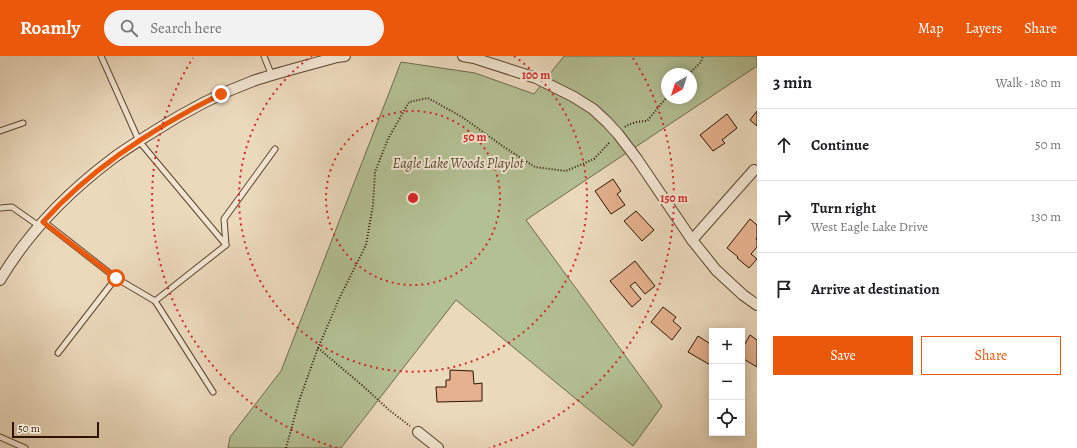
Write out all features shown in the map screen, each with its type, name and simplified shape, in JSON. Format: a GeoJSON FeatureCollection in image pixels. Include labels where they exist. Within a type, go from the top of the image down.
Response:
{"type":"FeatureCollection","features":[{"type":"Feature","properties":{"kind":"street"},"geometry":{"type":"LineString","coordinates":[[0,280],[30,236],[56,208],[83,182],[113,158],[139,141],[179,116],[221,94],[253,81],[345,56]]}},
{"type":"Feature","properties":{"kind":"street"},"geometry":{"type":"LineString","coordinates":[[463,56],[474,58],[536,78],[574,97],[592,109],[618,134],[637,159],[692,240],[716,270],[743,296],[757,305]]}},
{"type":"Feature","properties":{"kind":"street"},"geometry":{"type":"LineString","coordinates":[[692,240],[754,170]]}},
{"type":"Feature","properties":{"kind":"street"},"geometry":{"type":"LineString","coordinates":[[418,432],[438,448]]}},
{"type":"Feature","properties":{"kind":"lane"},"geometry":{"type":"LineString","coordinates":[[101,56],[139,141],[226,245]]}},
{"type":"Feature","properties":{"kind":"lane"},"geometry":{"type":"LineString","coordinates":[[264,56],[272,76]]}},
{"type":"Feature","properties":{"kind":"lane"},"geometry":{"type":"LineString","coordinates":[[0,131],[23,123]]}},
{"type":"Feature","properties":{"kind":"lane"},"geometry":{"type":"LineString","coordinates":[[226,245],[224,219],[275,149]]}},
{"type":"Feature","properties":{"kind":"lane"},"geometry":{"type":"LineString","coordinates":[[0,208],[12,207],[41,224],[116,278],[155,301],[212,392]]}},
{"type":"Feature","properties":{"kind":"lane"},"geometry":{"type":"LineString","coordinates":[[155,301],[226,245]]}},
{"type":"Feature","properties":{"kind":"lane"},"geometry":{"type":"LineString","coordinates":[[58,353],[116,278]]}},
{"type":"Feature","properties":{"kind":"lane"},"geometry":{"type":"LineString","coordinates":[[0,437],[25,448]]}},
{"type":"Feature","properties":{"kind":"path"},"geometry":{"type":"LineString","coordinates":[[695,68],[701,62],[703,56]]}},
{"type":"Feature","properties":{"kind":"path"},"geometry":{"type":"LineString","coordinates":[[286,448],[318,348],[339,299],[366,245],[374,205],[376,172],[388,140],[409,102],[428,98],[462,117],[535,167],[566,171],[594,159],[627,125],[647,121],[662,104]]}},
{"type":"Feature","properties":{"kind":"path"},"geometry":{"type":"LineString","coordinates":[[318,348],[389,410],[418,432]]}},
{"type":"Feature","properties":{"kind":"green space","name":"Eagle Lake Woods Playlot"},"geometry":{"type":"Polygon","coordinates":[[[564,56],[757,56],[757,66],[526,220],[662,406],[633,446],[456,300],[341,448],[228,448],[230,437],[281,371],[401,62],[475,73],[534,94],[564,56]]]}},
{"type":"Feature","properties":{"kind":"building"},"geometry":{"type":"Polygon","coordinates":[[[757,111],[757,126],[750,120],[757,111]]]}},
{"type":"Feature","properties":{"kind":"building"},"geometry":{"type":"Polygon","coordinates":[[[727,114],[737,128],[722,140],[725,143],[713,151],[700,135],[727,114]]]}},
{"type":"Feature","properties":{"kind":"building"},"geometry":{"type":"Polygon","coordinates":[[[613,179],[621,191],[617,194],[625,205],[611,214],[595,191],[613,179]]]}},
{"type":"Feature","properties":{"kind":"building"},"geometry":{"type":"Polygon","coordinates":[[[636,211],[654,230],[642,241],[624,221],[636,211]]]}},
{"type":"Feature","properties":{"kind":"building"},"geometry":{"type":"Polygon","coordinates":[[[750,219],[757,225],[757,247],[751,254],[757,259],[749,268],[727,248],[750,219]]]}},
{"type":"Feature","properties":{"kind":"building"},"geometry":{"type":"Polygon","coordinates":[[[635,261],[655,286],[645,294],[635,282],[630,286],[641,299],[632,307],[610,281],[635,261]]]}},
{"type":"Feature","properties":{"kind":"building"},"geometry":{"type":"Polygon","coordinates":[[[663,307],[676,317],[673,321],[681,328],[672,340],[651,322],[663,307]]]}},
{"type":"Feature","properties":{"kind":"building"},"geometry":{"type":"Polygon","coordinates":[[[750,335],[757,340],[757,367],[745,360],[745,344],[750,335]]]}},
{"type":"Feature","properties":{"kind":"building"},"geometry":{"type":"Polygon","coordinates":[[[698,336],[709,343],[709,364],[688,352],[698,336]]]}},
{"type":"Feature","properties":{"kind":"building"},"geometry":{"type":"Polygon","coordinates":[[[450,370],[473,371],[474,384],[482,383],[482,401],[437,402],[436,387],[446,387],[446,380],[450,380],[450,370]]]}},
{"type":"Feature","properties":{"kind":"route"},"geometry":{"type":"LineString","coordinates":[[116,278],[43,222],[83,182],[113,158],[179,116],[221,94]]}}]}
